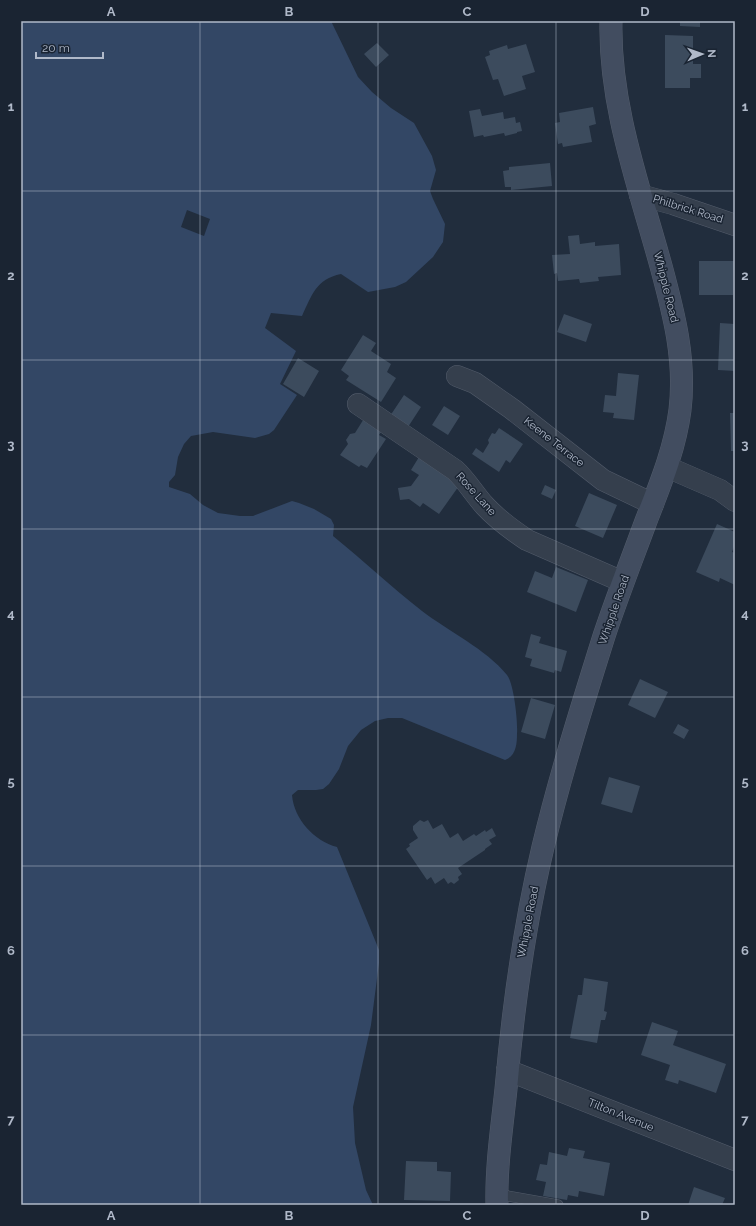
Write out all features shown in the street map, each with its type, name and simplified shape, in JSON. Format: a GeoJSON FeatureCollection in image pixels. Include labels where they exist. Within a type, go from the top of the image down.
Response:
{"type":"FeatureCollection","features":[{"type":"Feature","properties":{"kind":"main road","name":"Whipple Road"},"geometry":{"type":"LineString","coordinates":[[497,1199],[507,1070],[520,971],[543,848],[579,715],[623,582],[667,467],[680,414],[682,368],[675,318],[649,220],[640,195],[620,114],[611,40],[611,21]]}},
{"type":"Feature","properties":{"kind":"street","name":"Philbrick Road"},"geometry":{"type":"LineString","coordinates":[[640,195],[673,204],[735,225]]}},
{"type":"Feature","properties":{"kind":"street","name":"Keene Terrace"},"geometry":{"type":"LineString","coordinates":[[457,376],[475,383],[512,409],[603,480],[653,504]]}},
{"type":"Feature","properties":{"kind":"street","name":"Rose Lane"},"geometry":{"type":"LineString","coordinates":[[358,404],[455,470],[465,479],[485,506],[527,540],[623,582]]}},
{"type":"Feature","properties":{"kind":"street"},"geometry":{"type":"LineString","coordinates":[[667,467],[720,490],[735,501]]}},
{"type":"Feature","properties":{"kind":"street","name":"Tilton Avenue"},"geometry":{"type":"LineString","coordinates":[[507,1070],[735,1160]]}},
{"type":"Feature","properties":{"kind":"lane"},"geometry":{"type":"LineString","coordinates":[[497,1199],[558,1205]]}},
{"type":"Feature","properties":{"kind":"water"},"geometry":{"type":"Polygon","coordinates":[[[21,21],[331,21],[358,77],[372,92],[391,108],[414,123],[432,156],[436,170],[430,191],[445,224],[443,242],[433,257],[406,282],[395,287],[368,292],[341,274],[333,276],[320,284],[312,295],[302,316],[271,313],[265,328],[296,351],[280,384],[297,395],[274,430],[269,434],[255,438],[213,432],[191,436],[184,444],[178,457],[175,475],[169,482],[169,487],[190,494],[203,505],[218,513],[253,516],[292,501],[314,509],[331,519],[334,525],[333,536],[422,611],[489,657],[507,675],[512,686],[516,712],[517,742],[512,756],[505,760],[402,718],[388,718],[375,721],[361,730],[348,746],[339,769],[329,784],[323,789],[298,790],[292,795],[297,812],[307,828],[321,840],[337,847],[379,950],[379,963],[371,1025],[353,1107],[355,1143],[366,1190],[373,1205],[21,1205],[21,21]]]}},
{"type":"Feature","properties":{"kind":"pier"},"geometry":{"type":"Polygon","coordinates":[[[187,210],[210,219],[204,236],[181,227],[187,210]]]}},
{"type":"Feature","properties":{"kind":"building"},"geometry":{"type":"Polygon","coordinates":[[[680,21],[700,21],[700,27],[680,26],[680,21]]]}},
{"type":"Feature","properties":{"kind":"building"},"geometry":{"type":"Polygon","coordinates":[[[665,35],[693,36],[693,64],[701,64],[701,78],[690,78],[690,88],[665,88],[665,35]]]}},
{"type":"Feature","properties":{"kind":"building"},"geometry":{"type":"Polygon","coordinates":[[[377,43],[389,55],[376,67],[364,54],[377,43]]]}},
{"type":"Feature","properties":{"kind":"building"},"geometry":{"type":"Polygon","coordinates":[[[526,44],[535,72],[522,76],[526,89],[504,96],[498,79],[493,80],[485,57],[490,55],[489,51],[507,45],[508,49],[526,44]]]}},
{"type":"Feature","properties":{"kind":"building"},"geometry":{"type":"Polygon","coordinates":[[[593,107],[596,124],[589,126],[592,142],[563,147],[562,143],[558,144],[555,123],[560,122],[559,113],[593,107]]]}},
{"type":"Feature","properties":{"kind":"building"},"geometry":{"type":"Polygon","coordinates":[[[480,109],[482,116],[503,112],[504,119],[515,117],[516,123],[520,122],[522,131],[505,136],[504,133],[484,137],[483,135],[474,137],[469,111],[480,109]]]}},
{"type":"Feature","properties":{"kind":"building"},"geometry":{"type":"Polygon","coordinates":[[[550,163],[552,186],[511,190],[511,187],[505,187],[503,171],[509,170],[509,167],[550,163]]]}},
{"type":"Feature","properties":{"kind":"building"},"geometry":{"type":"Polygon","coordinates":[[[579,235],[580,244],[595,242],[595,246],[619,244],[621,275],[598,277],[599,281],[580,283],[579,279],[558,281],[557,273],[554,274],[552,255],[570,254],[568,236],[579,235]]]}},
{"type":"Feature","properties":{"kind":"building"},"geometry":{"type":"Polygon","coordinates":[[[699,261],[734,261],[733,295],[699,295],[699,261]]]}},
{"type":"Feature","properties":{"kind":"building"},"geometry":{"type":"Polygon","coordinates":[[[564,314],[592,324],[586,342],[557,332],[564,314]]]}},
{"type":"Feature","properties":{"kind":"building"},"geometry":{"type":"Polygon","coordinates":[[[720,323],[735,324],[735,371],[718,370],[720,323]]]}},
{"type":"Feature","properties":{"kind":"building"},"geometry":{"type":"Polygon","coordinates":[[[363,335],[376,343],[371,351],[391,364],[387,372],[396,378],[381,402],[346,380],[349,376],[341,370],[363,335]]]}},
{"type":"Feature","properties":{"kind":"building"},"geometry":{"type":"Polygon","coordinates":[[[298,358],[319,371],[304,397],[283,384],[298,358]]]}},
{"type":"Feature","properties":{"kind":"building"},"geometry":{"type":"Polygon","coordinates":[[[618,373],[639,375],[634,420],[613,418],[614,413],[603,412],[605,395],[616,396],[618,373]]]}},
{"type":"Feature","properties":{"kind":"building"},"geometry":{"type":"Polygon","coordinates":[[[404,395],[421,407],[408,427],[390,416],[404,395]]]}},
{"type":"Feature","properties":{"kind":"building"},"geometry":{"type":"Polygon","coordinates":[[[444,406],[460,416],[448,435],[432,425],[444,406]]]}},
{"type":"Feature","properties":{"kind":"building"},"geometry":{"type":"Polygon","coordinates":[[[730,413],[735,413],[735,451],[731,451],[730,413]]]}},
{"type":"Feature","properties":{"kind":"building"},"geometry":{"type":"Polygon","coordinates":[[[365,417],[383,429],[379,435],[386,439],[367,468],[361,465],[359,467],[340,455],[348,444],[346,440],[350,434],[355,433],[365,417]]]}},
{"type":"Feature","properties":{"kind":"building"},"geometry":{"type":"Polygon","coordinates":[[[499,428],[523,444],[510,463],[506,460],[499,472],[472,454],[476,448],[483,453],[489,443],[488,440],[492,433],[495,434],[499,428]]]}},
{"type":"Feature","properties":{"kind":"building"},"geometry":{"type":"Polygon","coordinates":[[[419,457],[461,483],[439,514],[423,503],[420,507],[409,499],[400,500],[398,488],[411,486],[419,475],[411,470],[419,457]]]}},
{"type":"Feature","properties":{"kind":"building"},"geometry":{"type":"Polygon","coordinates":[[[545,485],[556,490],[552,499],[541,494],[545,485]]]}},
{"type":"Feature","properties":{"kind":"building"},"geometry":{"type":"Polygon","coordinates":[[[589,493],[617,505],[603,538],[575,526],[589,493]]]}},
{"type":"Feature","properties":{"kind":"building"},"geometry":{"type":"Polygon","coordinates":[[[717,524],[735,532],[735,544],[732,552],[735,553],[735,585],[720,578],[719,582],[696,572],[717,524]]]}},
{"type":"Feature","properties":{"kind":"building"},"geometry":{"type":"Polygon","coordinates":[[[556,567],[588,580],[576,612],[527,592],[535,571],[552,578],[556,567]]]}},
{"type":"Feature","properties":{"kind":"building"},"geometry":{"type":"Polygon","coordinates":[[[531,634],[541,637],[539,643],[567,651],[561,672],[555,670],[554,673],[530,666],[532,659],[525,657],[531,634]]]}},
{"type":"Feature","properties":{"kind":"building"},"geometry":{"type":"Polygon","coordinates":[[[640,679],[668,692],[655,718],[628,705],[640,679]]]}},
{"type":"Feature","properties":{"kind":"building"},"geometry":{"type":"Polygon","coordinates":[[[531,698],[555,705],[545,739],[521,732],[531,698]]]}},
{"type":"Feature","properties":{"kind":"building"},"geometry":{"type":"Polygon","coordinates":[[[678,724],[689,730],[684,739],[673,733],[678,724]]]}},
{"type":"Feature","properties":{"kind":"building"},"geometry":{"type":"Polygon","coordinates":[[[609,777],[640,786],[632,813],[601,804],[609,777]]]}},
{"type":"Feature","properties":{"kind":"building"},"geometry":{"type":"Polygon","coordinates":[[[420,820],[424,822],[428,820],[433,829],[442,824],[450,838],[458,833],[463,841],[474,834],[476,836],[485,830],[486,832],[492,828],[496,836],[489,840],[492,844],[485,850],[458,868],[462,874],[458,877],[459,880],[454,884],[451,882],[448,884],[444,878],[435,884],[431,877],[427,880],[406,849],[410,846],[409,844],[418,838],[413,830],[413,826],[420,820]]]}},
{"type":"Feature","properties":{"kind":"building"},"geometry":{"type":"Polygon","coordinates":[[[584,978],[608,982],[604,1011],[607,1012],[605,1020],[601,1020],[597,1043],[570,1038],[578,995],[582,995],[584,978]]]}},
{"type":"Feature","properties":{"kind":"building"},"geometry":{"type":"Polygon","coordinates":[[[652,1022],[678,1031],[673,1045],[726,1064],[716,1093],[679,1080],[678,1084],[665,1080],[670,1065],[641,1055],[652,1022]]]}},
{"type":"Feature","properties":{"kind":"building"},"geometry":{"type":"Polygon","coordinates":[[[569,1148],[585,1151],[583,1158],[610,1163],[604,1196],[579,1191],[578,1197],[568,1195],[567,1200],[543,1196],[546,1182],[536,1180],[540,1164],[547,1165],[549,1152],[567,1156],[569,1148]]]}},
{"type":"Feature","properties":{"kind":"building"},"geometry":{"type":"Polygon","coordinates":[[[406,1161],[437,1162],[437,1171],[451,1172],[450,1201],[404,1200],[406,1161]]]}},
{"type":"Feature","properties":{"kind":"building"},"geometry":{"type":"Polygon","coordinates":[[[694,1187],[725,1198],[722,1205],[688,1205],[694,1187]]]}}]}
